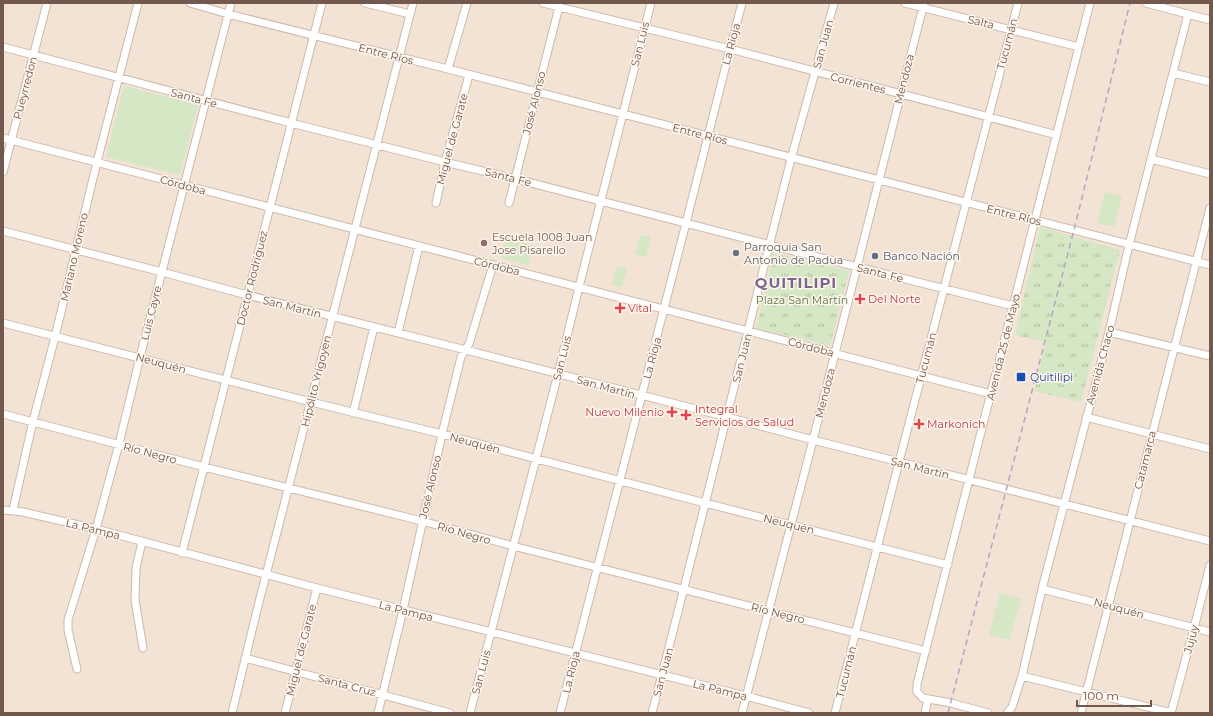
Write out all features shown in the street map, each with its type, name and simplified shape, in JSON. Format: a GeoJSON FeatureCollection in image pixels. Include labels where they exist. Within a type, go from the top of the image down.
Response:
{"type":"FeatureCollection","features":[{"type":"Feature","properties":{"kind":"street","name":"Pueyrredon"},"geometry":{"type":"LineString","coordinates":[[3,172],[47,3]]}},
{"type":"Feature","properties":{"kind":"street","name":"Mariano Moreno"},"geometry":{"type":"LineString","coordinates":[[13,510],[32,421],[55,337],[97,162],[138,3]]}},
{"type":"Feature","properties":{"kind":"street","name":"Entre Ríos"},"geometry":{"type":"LineString","coordinates":[[190,3],[1210,266]]}},
{"type":"Feature","properties":{"kind":"street","name":"Luis Cayre"},"geometry":{"type":"LineString","coordinates":[[77,669],[68,630],[68,620],[96,529],[119,444],[231,3]]}},
{"type":"Feature","properties":{"kind":"street","name":"Doctor Rodríguez"},"geometry":{"type":"LineString","coordinates":[[182,553],[322,3]]}},
{"type":"Feature","properties":{"kind":"street"},"geometry":{"type":"LineString","coordinates":[[365,3],[410,14]]}},
{"type":"Feature","properties":{"kind":"street","name":"Hipólito Yrigoyen"},"geometry":{"type":"LineString","coordinates":[[232,713],[413,3]]}},
{"type":"Feature","properties":{"kind":"street"},"geometry":{"type":"LineString","coordinates":[[448,69],[467,3]]}},
{"type":"Feature","properties":{"kind":"street","name":"Corrientes"},"geometry":{"type":"LineString","coordinates":[[543,3],[559,5],[1057,135]]}},
{"type":"Feature","properties":{"kind":"street","name":"San Luis"},"geometry":{"type":"LineString","coordinates":[[470,713],[558,374],[650,3]]}},
{"type":"Feature","properties":{"kind":"street","name":"La Rioja"},"geometry":{"type":"LineString","coordinates":[[560,713],[742,3]]}},
{"type":"Feature","properties":{"kind":"street","name":"San Juan"},"geometry":{"type":"LineString","coordinates":[[652,713],[792,158],[834,3]]}},
{"type":"Feature","properties":{"kind":"street","name":"Salta"},"geometry":{"type":"LineString","coordinates":[[905,3],[923,5],[1011,30],[1079,47]]}},
{"type":"Feature","properties":{"kind":"street","name":"Tucumán"},"geometry":{"type":"LineString","coordinates":[[835,713],[1018,3]]}},
{"type":"Feature","properties":{"kind":"street","name":"Avenida 25 de Mayo"},"geometry":{"type":"LineString","coordinates":[[928,699],[923,698],[918,692],[917,684],[1090,3]]}},
{"type":"Feature","properties":{"kind":"street"},"geometry":{"type":"LineString","coordinates":[[1146,3],[1168,6],[1188,14],[1210,20]]}},
{"type":"Feature","properties":{"kind":"street","name":"José Alonso"},"geometry":{"type":"LineString","coordinates":[[509,203],[559,5]]}},
{"type":"Feature","properties":{"kind":"street","name":"Mendoza"},"geometry":{"type":"LineString","coordinates":[[742,713],[923,5]]}},
{"type":"Feature","properties":{"kind":"street","name":"Avenida Chaco"},"geometry":{"type":"LineString","coordinates":[[1007,713],[1012,707],[1022,676],[1042,589],[1109,332],[1129,245],[1188,14]]}},
{"type":"Feature","properties":{"kind":"street","name":"Santa Fe"},"geometry":{"type":"LineString","coordinates":[[3,48],[376,145],[516,179],[601,202],[1013,306]]}},
{"type":"Feature","properties":{"kind":"street"},"geometry":{"type":"LineString","coordinates":[[1173,73],[1210,82]]}},
{"type":"Feature","properties":{"kind":"street","name":"Miguel de Garate"},"geometry":{"type":"LineString","coordinates":[[436,203],[445,162],[469,75]]}},
{"type":"Feature","properties":{"kind":"street","name":"Córdoba"},"geometry":{"type":"LineString","coordinates":[[3,138],[991,394]]}},
{"type":"Feature","properties":{"kind":"street"},"geometry":{"type":"LineString","coordinates":[[1151,159],[1210,174]]}},
{"type":"Feature","properties":{"kind":"street","name":"Catamarca"},"geometry":{"type":"LineString","coordinates":[[1081,713],[1210,208]]}},
{"type":"Feature","properties":{"kind":"street","name":"San Martín"},"geometry":{"type":"LineString","coordinates":[[3,231],[162,272],[247,296],[466,350],[1210,541]]}},
{"type":"Feature","properties":{"kind":"street"},"geometry":{"type":"LineString","coordinates":[[398,333],[419,246]]}},
{"type":"Feature","properties":{"kind":"street","name":"José Alonso"},"geometry":{"type":"LineString","coordinates":[[378,713],[461,357],[469,344],[493,265]]}},
{"type":"Feature","properties":{"kind":"street","name":"Neuquén"},"geometry":{"type":"LineString","coordinates":[[3,322],[55,337],[226,381],[442,434],[948,565]]}},
{"type":"Feature","properties":{"kind":"street"},"geometry":{"type":"LineString","coordinates":[[353,412],[374,327]]}},
{"type":"Feature","properties":{"kind":"street"},"geometry":{"type":"LineString","coordinates":[[1109,332],[1210,356]]}},
{"type":"Feature","properties":{"kind":"street","name":"Río Negro"},"geometry":{"type":"LineString","coordinates":[[3,414],[289,489],[422,521],[513,546],[926,651]]}},
{"type":"Feature","properties":{"kind":"street"},"geometry":{"type":"LineString","coordinates":[[1086,417],[1210,449]]}},
{"type":"Feature","properties":{"kind":"street","name":"La Pampa"},"geometry":{"type":"LineString","coordinates":[[3,510],[23,512],[96,529],[317,588],[809,713]]}},
{"type":"Feature","properties":{"kind":"street"},"geometry":{"type":"LineString","coordinates":[[142,542],[136,568],[134,600],[143,648]]}},
{"type":"Feature","properties":{"kind":"street","name":"Jujuy"},"geometry":{"type":"LineString","coordinates":[[1172,713],[1210,566]]}},
{"type":"Feature","properties":{"kind":"street","name":"Miguel de Garate"},"geometry":{"type":"LineString","coordinates":[[285,713],[317,588]]}},
{"type":"Feature","properties":{"kind":"street","name":"Neuquén"},"geometry":{"type":"LineString","coordinates":[[1042,589],[1210,632]]}},
{"type":"Feature","properties":{"kind":"street","name":"Santa Cruz"},"geometry":{"type":"LineString","coordinates":[[245,658],[450,713]]}},
{"type":"Feature","properties":{"kind":"street"},"geometry":{"type":"LineString","coordinates":[[1022,676],[1172,713]]}},
{"type":"Feature","properties":{"kind":"street"},"geometry":{"type":"LineString","coordinates":[[925,713],[928,699],[951,703],[988,713]]}},
{"type":"Feature","properties":{"kind":"shaded area"},"geometry":{"type":"Polygon","coordinates":[[[3,3],[1210,3],[1210,713],[3,713],[3,3]]]}},
{"type":"Feature","properties":{"kind":"green space"},"geometry":{"type":"Polygon","coordinates":[[[124,86],[198,105],[180,175],[106,157],[124,86]]]}},
{"type":"Feature","properties":{"kind":"green space"},"geometry":{"type":"Polygon","coordinates":[[[1105,192],[1122,196],[1114,227],[1097,223],[1105,192]]]}},
{"type":"Feature","properties":{"kind":"green space"},"geometry":{"type":"Polygon","coordinates":[[[1040,227],[1120,250],[1081,402],[1034,391],[1046,342],[1015,335],[1040,227]]]}},
{"type":"Feature","properties":{"kind":"green space"},"geometry":{"type":"Polygon","coordinates":[[[640,235],[651,237],[646,257],[635,254],[640,235]]]}},
{"type":"Feature","properties":{"kind":"green space"},"geometry":{"type":"Polygon","coordinates":[[[506,238],[533,245],[528,265],[501,258],[506,238]]]}},
{"type":"Feature","properties":{"kind":"green space","name":"Plaza San Martín"},"geometry":{"type":"Polygon","coordinates":[[[774,253],[849,271],[830,346],[756,328],[774,253]]]}},
{"type":"Feature","properties":{"kind":"green space"},"geometry":{"type":"Polygon","coordinates":[[[617,266],[627,269],[622,287],[612,285],[617,266]]]}},
{"type":"Feature","properties":{"kind":"green space"},"geometry":{"type":"Polygon","coordinates":[[[1000,593],[1021,599],[1009,640],[989,635],[1000,593]]]}},
{"type":"Feature","properties":{"kind":"railway"},"geometry":{"type":"LineString","coordinates":[[948,713],[1074,230],[1130,3]]}},
{"type":"Feature","properties":{"kind":"place","name":"Escuela 1008 Juan Jose Pisarello"},"geometry":{"type":"Point","coordinates":[484,243]}},
{"type":"Feature","properties":{"kind":"place","name":"Parroquia San Antonio de Padua"},"geometry":{"type":"Point","coordinates":[736,253]}},
{"type":"Feature","properties":{"kind":"place","name":"Banco Nación"},"geometry":{"type":"Point","coordinates":[875,256]}},
{"type":"Feature","properties":{"kind":"place","name":"Del Norte"},"geometry":{"type":"Point","coordinates":[860,299]}},
{"type":"Feature","properties":{"kind":"place","name":"Vital"},"geometry":{"type":"Point","coordinates":[620,308]}},
{"type":"Feature","properties":{"kind":"place","name":"Quitilipi"},"geometry":{"type":"Point","coordinates":[1021,377]}},
{"type":"Feature","properties":{"kind":"place","name":"Nuevo Milenio"},"geometry":{"type":"Point","coordinates":[672,412]}},
{"type":"Feature","properties":{"kind":"place","name":"Integral Servicios de Salud"},"geometry":{"type":"Point","coordinates":[686,415]}},
{"type":"Feature","properties":{"kind":"place","name":"Markonich"},"geometry":{"type":"Point","coordinates":[919,424]}},
{"type":"Feature","properties":{"kind":"district","name":"QUITILIPI"},"geometry":{"type":"Point","coordinates":[796,282]}}]}
